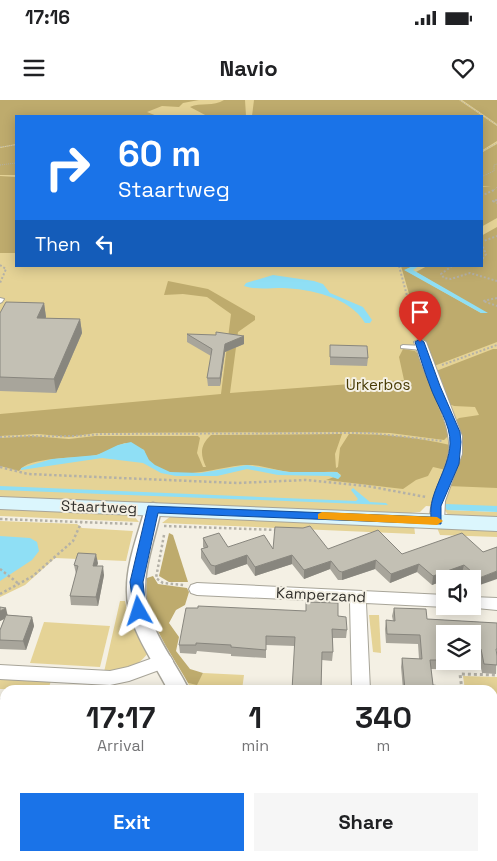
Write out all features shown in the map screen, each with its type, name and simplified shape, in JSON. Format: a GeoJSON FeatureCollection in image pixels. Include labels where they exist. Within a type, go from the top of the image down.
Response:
{"type":"FeatureCollection","features":[{"type":"Feature","properties":{"kind":"main road","name":"Staartweg"},"geometry":{"type":"LineString","coordinates":[[0,503],[497,524]]}},
{"type":"Feature","properties":{"kind":"street"},"geometry":{"type":"LineString","coordinates":[[421,345],[429,370],[455,432],[456,442],[454,464],[434,499],[437,521]]}},
{"type":"Feature","properties":{"kind":"street"},"geometry":{"type":"LineString","coordinates":[[153,509],[136,593],[142,620],[176,685]]}},
{"type":"Feature","properties":{"kind":"street","name":"Kamperzand"},"geometry":{"type":"LineString","coordinates":[[194,587],[436,601]]}},
{"type":"Feature","properties":{"kind":"street"},"geometry":{"type":"LineString","coordinates":[[358,597],[362,685]]}},
{"type":"Feature","properties":{"kind":"street"},"geometry":{"type":"LineString","coordinates":[[481,603],[497,604]]}},
{"type":"Feature","properties":{"kind":"street"},"geometry":{"type":"LineString","coordinates":[[0,672],[105,678],[130,677],[164,661]]}},
{"type":"Feature","properties":{"kind":"lane"},"geometry":{"type":"LineString","coordinates":[[403,348],[421,345]]}},
{"type":"Feature","properties":{"kind":"path"},"geometry":{"type":"LineString","coordinates":[[460,100],[482,115]]}},
{"type":"Feature","properties":{"kind":"path"},"geometry":{"type":"LineString","coordinates":[[483,116],[497,125]]}},
{"type":"Feature","properties":{"kind":"path"},"geometry":{"type":"LineString","coordinates":[[483,151],[497,142]]}},
{"type":"Feature","properties":{"kind":"path"},"geometry":{"type":"LineString","coordinates":[[0,147],[15,145]]}},
{"type":"Feature","properties":{"kind":"path"},"geometry":{"type":"LineString","coordinates":[[0,165],[15,163]]}},
{"type":"Feature","properties":{"kind":"path"},"geometry":{"type":"LineString","coordinates":[[483,176],[490,174],[497,164]]}},
{"type":"Feature","properties":{"kind":"path"},"geometry":{"type":"LineString","coordinates":[[483,195],[490,193],[497,187]]}},
{"type":"Feature","properties":{"kind":"path"},"geometry":{"type":"LineString","coordinates":[[497,200],[493,201],[497,203]]}},
{"type":"Feature","properties":{"kind":"path"},"geometry":{"type":"LineString","coordinates":[[483,242],[497,236]]}},
{"type":"Feature","properties":{"kind":"path"},"geometry":{"type":"LineString","coordinates":[[0,266],[6,269],[6,272],[0,283]]}},
{"type":"Feature","properties":{"kind":"path"},"geometry":{"type":"LineString","coordinates":[[399,267],[421,345]]}},
{"type":"Feature","properties":{"kind":"path"},"geometry":{"type":"LineString","coordinates":[[450,267],[440,274],[444,278],[454,279],[461,274],[469,274],[492,278],[497,281]]}},
{"type":"Feature","properties":{"kind":"path"},"geometry":{"type":"LineString","coordinates":[[497,298],[483,301],[486,304],[497,306]]}},
{"type":"Feature","properties":{"kind":"path"},"geometry":{"type":"LineString","coordinates":[[429,370],[497,345]]}},
{"type":"Feature","properties":{"kind":"path"},"geometry":{"type":"LineString","coordinates":[[0,437],[31,435],[69,438],[100,434],[370,433],[456,442]]}},
{"type":"Feature","properties":{"kind":"path"},"geometry":{"type":"LineString","coordinates":[[0,467],[28,474],[237,483],[306,480],[388,489],[434,499]]}},
{"type":"Feature","properties":{"kind":"path","name":"Staartweg"},"geometry":{"type":"LineString","coordinates":[[0,519],[140,525]]}},
{"type":"Feature","properties":{"kind":"path"},"geometry":{"type":"LineString","coordinates":[[0,594],[33,576],[73,541],[81,522]]}},
{"type":"Feature","properties":{"kind":"path"},"geometry":{"type":"LineString","coordinates":[[194,587],[163,583],[156,578],[165,527],[216,528]]}},
{"type":"Feature","properties":{"kind":"path"},"geometry":{"type":"LineString","coordinates":[[0,569],[19,584]]}},
{"type":"Feature","properties":{"kind":"path"},"geometry":{"type":"LineString","coordinates":[[461,685],[460,674],[497,676]]}},
{"type":"Feature","properties":{"kind":"green space","name":"Urkerbos"},"geometry":{"type":"Polygon","coordinates":[[[0,100],[497,100],[497,509],[447,510],[497,512],[497,519],[450,517],[442,507],[426,506],[420,512],[410,513],[410,516],[0,499],[0,100]]]}},
{"type":"Feature","properties":{"kind":"green space"},"geometry":{"type":"Polygon","coordinates":[[[0,100],[199,100],[183,103],[179,107],[162,106],[147,112],[154,115],[15,115],[15,144],[0,147],[0,100]]]}},
{"type":"Feature","properties":{"kind":"green space"},"geometry":{"type":"Polygon","coordinates":[[[224,100],[245,100],[246,115],[205,115],[190,107],[198,105],[224,100]]]}},
{"type":"Feature","properties":{"kind":"green space"},"geometry":{"type":"Polygon","coordinates":[[[254,100],[459,100],[481,115],[252,115],[254,100]]]}},
{"type":"Feature","properties":{"kind":"green space"},"geometry":{"type":"Polygon","coordinates":[[[462,100],[497,100],[497,124],[462,100]]]}},
{"type":"Feature","properties":{"kind":"green space"},"geometry":{"type":"Polygon","coordinates":[[[483,116],[497,126],[497,141],[483,150],[483,116]]]}},
{"type":"Feature","properties":{"kind":"green space"},"geometry":{"type":"Polygon","coordinates":[[[497,144],[497,218],[483,226],[483,187],[491,186],[483,186],[483,152],[497,144]]]}},
{"type":"Feature","properties":{"kind":"green space"},"geometry":{"type":"Polygon","coordinates":[[[15,145],[15,175],[0,175],[0,148],[15,145]]]}},
{"type":"Feature","properties":{"kind":"green space"},"geometry":{"type":"Polygon","coordinates":[[[0,176],[15,177],[15,253],[0,253],[0,176]]]}},
{"type":"Feature","properties":{"kind":"green space"},"geometry":{"type":"Polygon","coordinates":[[[497,227],[497,342],[434,366],[423,342],[401,267],[411,267],[405,270],[481,313],[486,313],[416,272],[425,267],[483,267],[483,235],[497,227]]]}},
{"type":"Feature","properties":{"kind":"green space"},"geometry":{"type":"Polygon","coordinates":[[[168,281],[208,289],[255,316],[255,320],[238,332],[230,393],[404,380],[399,357],[403,349],[415,351],[419,355],[449,435],[444,440],[390,433],[350,432],[96,433],[69,437],[38,434],[0,436],[0,414],[221,394],[231,314],[207,297],[183,294],[164,295],[168,281]]]}},
{"type":"Feature","properties":{"kind":"green space"},"geometry":{"type":"Polygon","coordinates":[[[497,349],[497,488],[448,486],[455,421],[459,418],[479,415],[475,407],[454,406],[447,403],[436,371],[497,349]]]}},
{"type":"Feature","properties":{"kind":"green space"},"geometry":{"type":"Polygon","coordinates":[[[342,434],[335,454],[336,468],[338,467],[340,448],[349,434],[362,434],[413,438],[450,445],[446,470],[433,467],[428,476],[416,480],[403,489],[326,480],[334,477],[338,479],[341,475],[337,472],[297,473],[254,465],[190,473],[175,473],[161,470],[151,463],[144,450],[125,443],[96,455],[43,460],[24,466],[19,471],[0,466],[0,438],[31,436],[69,439],[95,436],[198,436],[200,438],[197,453],[203,467],[206,467],[202,450],[205,442],[211,435],[342,434]]]}},
{"type":"Feature","properties":{"kind":"green space"},"geometry":{"type":"Polygon","coordinates":[[[0,507],[132,514],[139,522],[0,516],[0,507]]]}},
{"type":"Feature","properties":{"kind":"green space"},"geometry":{"type":"Polygon","coordinates":[[[171,516],[414,525],[415,534],[162,523],[171,516]]]}},
{"type":"Feature","properties":{"kind":"green space"},"geometry":{"type":"Polygon","coordinates":[[[0,521],[77,524],[82,528],[133,531],[126,561],[55,558],[25,585],[0,597],[0,521]]]}},
{"type":"Feature","properties":{"kind":"green space"},"geometry":{"type":"Polygon","coordinates":[[[436,525],[497,528],[497,537],[440,535],[436,525]]]}},
{"type":"Feature","properties":{"kind":"green space"},"geometry":{"type":"Polygon","coordinates":[[[169,533],[173,535],[188,582],[169,582],[159,576],[169,533]]]}},
{"type":"Feature","properties":{"kind":"green space"},"geometry":{"type":"Polygon","coordinates":[[[153,576],[158,584],[187,588],[189,592],[185,605],[176,610],[169,623],[179,637],[176,651],[190,669],[203,673],[197,685],[188,683],[166,646],[153,619],[148,606],[146,592],[147,578],[153,576]]]}},
{"type":"Feature","properties":{"kind":"green space"},"geometry":{"type":"Polygon","coordinates":[[[120,601],[125,601],[128,615],[148,653],[134,665],[124,669],[104,672],[120,601]]]}},
{"type":"Feature","properties":{"kind":"green space"},"geometry":{"type":"Polygon","coordinates":[[[369,615],[379,615],[381,653],[373,652],[369,615]]]}},
{"type":"Feature","properties":{"kind":"green space"},"geometry":{"type":"Polygon","coordinates":[[[44,622],[110,626],[100,667],[30,663],[44,622]]]}},
{"type":"Feature","properties":{"kind":"green space"},"geometry":{"type":"Polygon","coordinates":[[[203,673],[244,675],[243,685],[189,685],[188,683],[197,684],[203,673]]]}},
{"type":"Feature","properties":{"kind":"green space"},"geometry":{"type":"Polygon","coordinates":[[[463,676],[497,677],[497,685],[464,685],[463,676]]]}},
{"type":"Feature","properties":{"kind":"green space"},"geometry":{"type":"Polygon","coordinates":[[[0,678],[51,681],[50,685],[0,685],[0,678]]]}},
{"type":"Feature","properties":{"kind":"water"},"geometry":{"type":"Polygon","coordinates":[[[418,267],[413,270],[488,313],[481,313],[404,270],[418,267]]]}},
{"type":"Feature","properties":{"kind":"water"},"geometry":{"type":"Polygon","coordinates":[[[273,275],[323,284],[330,293],[363,307],[372,320],[370,323],[365,323],[350,307],[340,301],[317,293],[305,290],[244,286],[246,283],[273,275]]]}},
{"type":"Feature","properties":{"kind":"water"},"geometry":{"type":"Polygon","coordinates":[[[131,442],[144,450],[149,460],[155,465],[170,472],[200,473],[247,465],[289,472],[337,472],[341,476],[338,479],[329,476],[278,475],[247,469],[217,476],[176,476],[161,473],[143,463],[102,458],[21,470],[21,468],[52,459],[97,455],[118,445],[131,442]]]}},
{"type":"Feature","properties":{"kind":"water"},"geometry":{"type":"Polygon","coordinates":[[[0,486],[356,501],[358,499],[351,490],[353,488],[370,502],[386,503],[388,505],[0,490],[0,486]]]}},
{"type":"Feature","properties":{"kind":"water"},"geometry":{"type":"Polygon","coordinates":[[[446,504],[497,506],[497,512],[447,510],[444,506],[446,504]]]}},
{"type":"Feature","properties":{"kind":"water"},"geometry":{"type":"Polygon","coordinates":[[[0,536],[30,538],[37,542],[39,551],[32,560],[0,581],[0,536]]]}},
{"type":"Feature","properties":{"kind":"building"},"geometry":{"type":"Polygon","coordinates":[[[6,302],[44,303],[37,318],[80,319],[54,379],[0,377],[0,313],[6,302]]]}},
{"type":"Feature","properties":{"kind":"building"},"geometry":{"type":"Polygon","coordinates":[[[216,332],[244,336],[225,344],[220,378],[207,378],[212,349],[187,334],[216,335],[216,332]]]}},
{"type":"Feature","properties":{"kind":"building"},"geometry":{"type":"Polygon","coordinates":[[[330,345],[367,346],[368,358],[330,357],[330,345]]]}},
{"type":"Feature","properties":{"kind":"building"},"geometry":{"type":"Polygon","coordinates":[[[310,526],[328,549],[378,530],[402,554],[462,533],[483,552],[497,547],[497,571],[481,577],[481,570],[470,570],[464,565],[450,570],[436,570],[436,575],[433,576],[419,564],[391,574],[376,560],[342,572],[331,561],[304,570],[292,555],[255,567],[247,555],[215,566],[211,565],[201,549],[208,547],[203,538],[219,533],[228,547],[264,535],[273,549],[275,527],[303,528],[310,526]]]}},
{"type":"Feature","properties":{"kind":"building"},"geometry":{"type":"Polygon","coordinates":[[[78,553],[96,554],[93,566],[103,566],[96,597],[70,596],[78,566],[74,565],[78,553]]]}},
{"type":"Feature","properties":{"kind":"building"},"geometry":{"type":"Polygon","coordinates":[[[306,602],[338,603],[338,616],[346,617],[347,630],[332,629],[333,652],[322,652],[321,685],[292,685],[295,637],[266,636],[266,650],[231,647],[231,645],[196,643],[196,645],[179,645],[186,608],[198,608],[198,606],[306,611],[306,602]]]}},
{"type":"Feature","properties":{"kind":"building"},"geometry":{"type":"Polygon","coordinates":[[[394,608],[426,609],[427,619],[497,623],[497,665],[484,664],[481,649],[481,625],[436,625],[436,660],[430,660],[433,685],[405,685],[402,658],[422,659],[420,635],[387,634],[386,620],[395,621],[394,608]]]}},
{"type":"Feature","properties":{"kind":"building"},"geometry":{"type":"Polygon","coordinates":[[[6,615],[32,617],[23,641],[0,640],[0,630],[6,615]]]}},
{"type":"Feature","properties":{"kind":"slow traffic"},"geometry":{"type":"LineString","coordinates":[[322,516],[437,521]]}},
{"type":"Feature","properties":{"kind":"route"},"geometry":{"type":"LineString","coordinates":[[139,611],[136,599],[137,582],[153,509],[437,521],[435,509],[454,464],[456,442],[455,432],[435,386],[420,342]]}}]}
